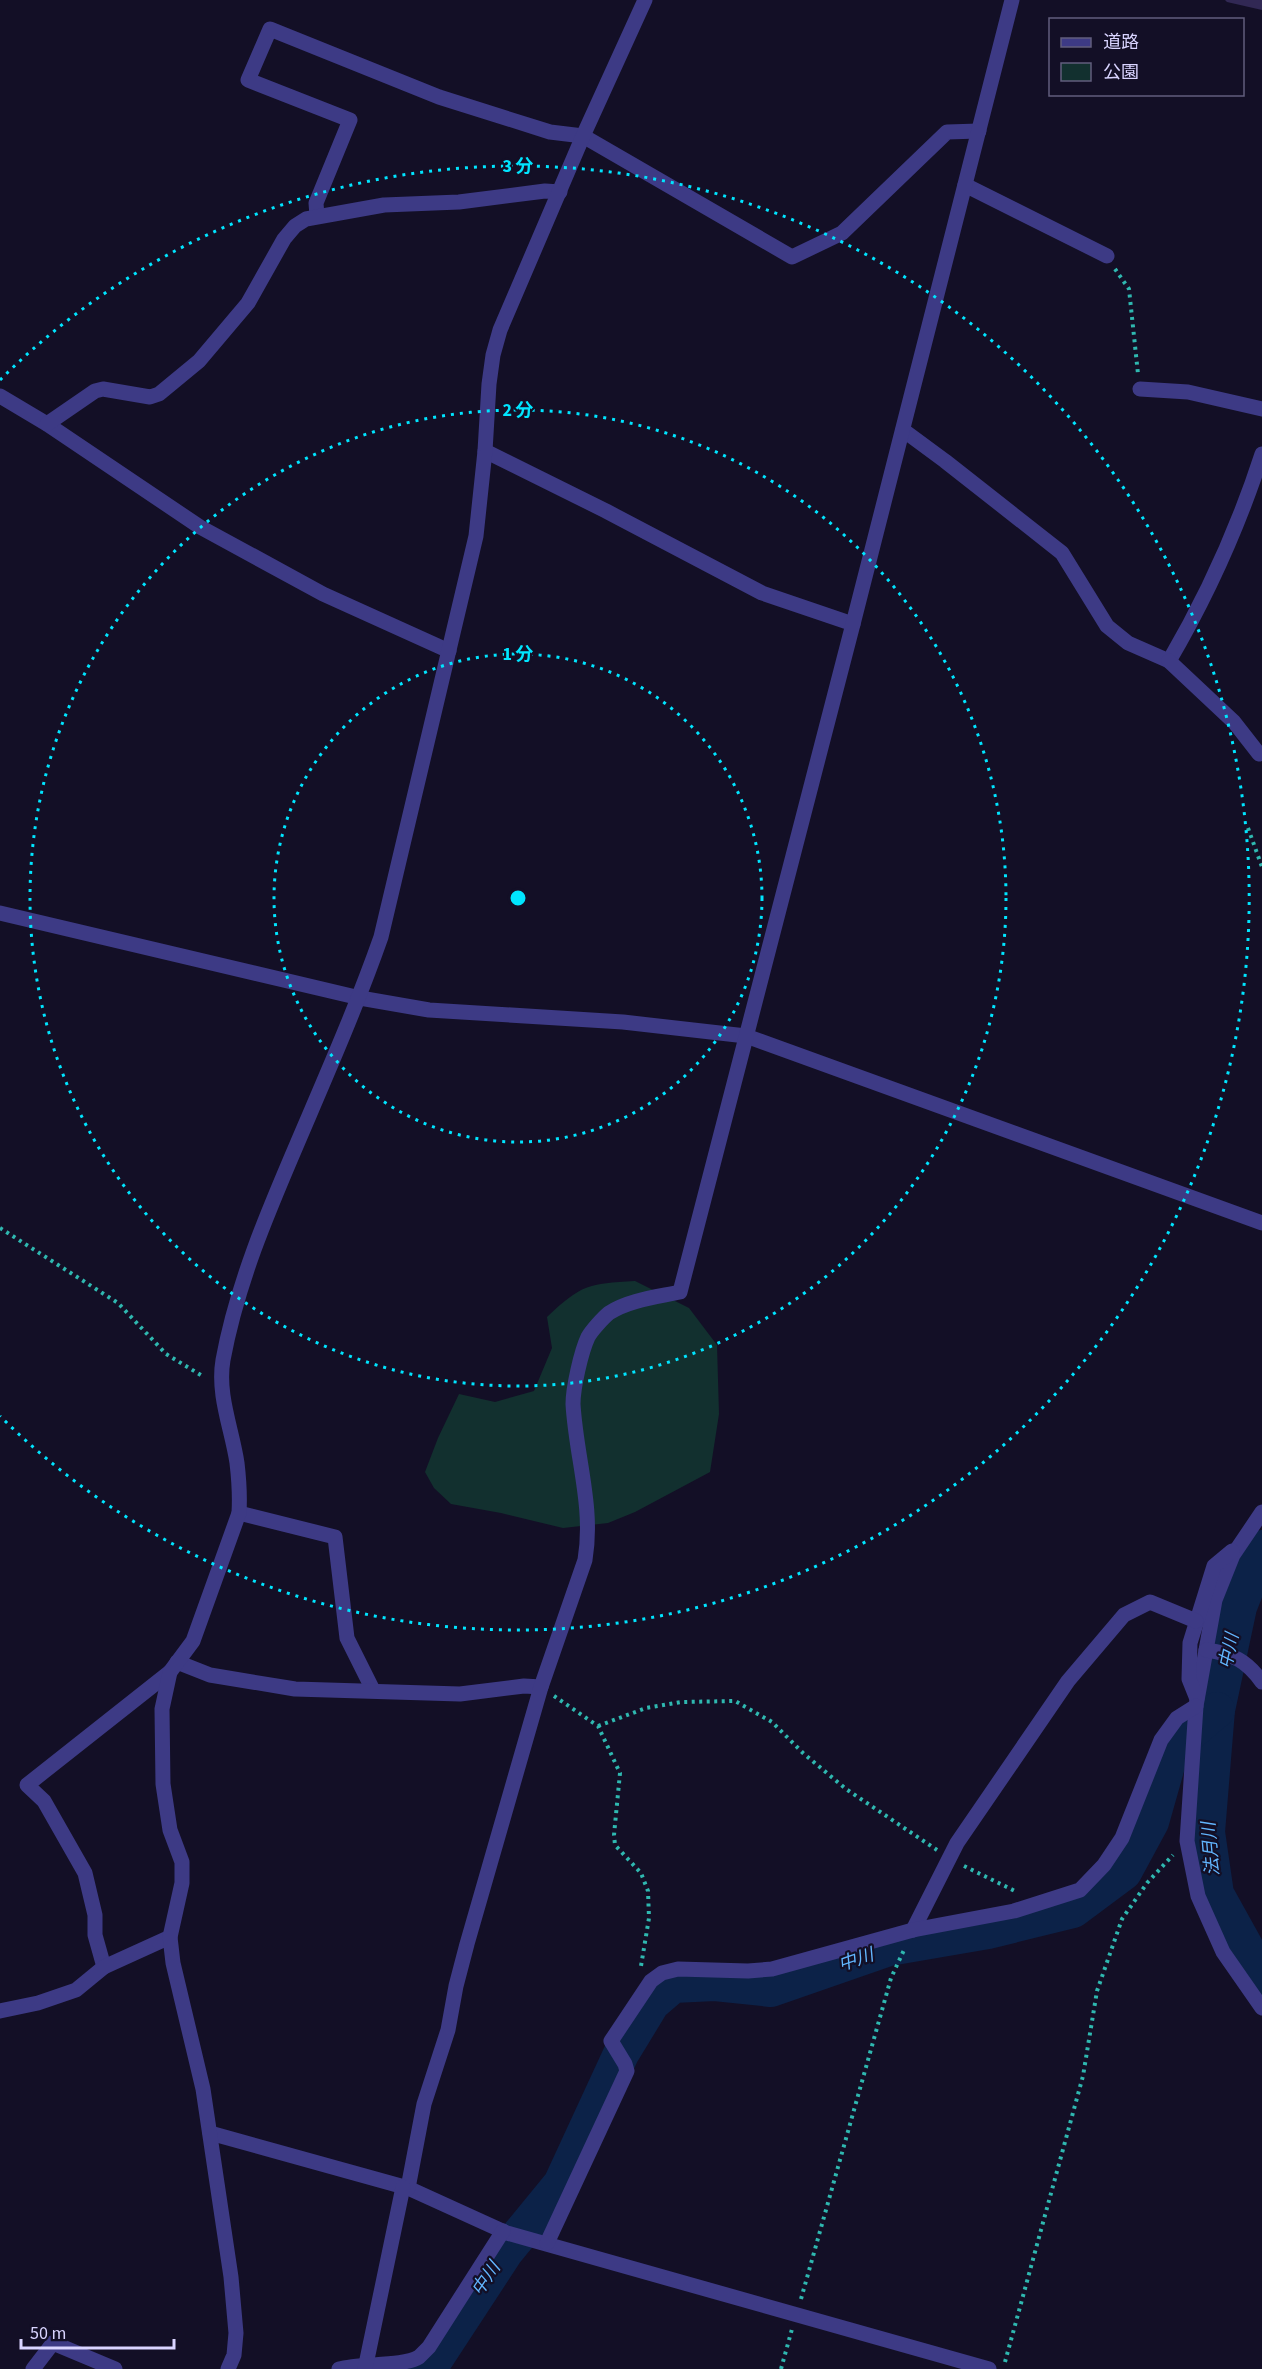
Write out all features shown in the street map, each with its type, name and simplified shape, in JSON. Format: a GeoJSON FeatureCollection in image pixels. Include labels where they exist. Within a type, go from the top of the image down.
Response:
{"type":"FeatureCollection","features":[{"type":"Feature","properties":{"kind":"street"},"geometry":{"type":"LineString","coordinates":[[104,1967],[86,1874],[44,1801],[27,1785],[173,1667],[193,1641],[238,1513],[240,1495],[237,1462],[226,1419],[222,1387],[223,1361],[248,1265],[265,1218],[360,998],[381,937],[476,536],[489,384],[493,355],[500,330],[582,136],[645,0]]}},
{"type":"Feature","properties":{"kind":"street"},"geometry":{"type":"LineString","coordinates":[[366,2366],[424,2104],[448,2030],[467,1944],[541,1687],[585,1560],[589,1538],[586,1489],[573,1402],[579,1368],[588,1336],[608,1314],[627,1304],[680,1292],[1012,0]]}},
{"type":"Feature","properties":{"kind":"street"},"geometry":{"type":"LineString","coordinates":[[317,216],[316,203],[350,120],[248,80],[270,28],[439,97],[550,132],[582,136],[792,257],[842,233],[947,132],[979,131]]}},
{"type":"Feature","properties":{"kind":"street"},"geometry":{"type":"LineString","coordinates":[[965,185],[1107,256]]}},
{"type":"Feature","properties":{"kind":"street"},"geometry":{"type":"LineString","coordinates":[[47,423],[95,391],[102,389],[150,397],[159,394],[199,361],[248,303],[284,239],[295,226],[306,219],[384,206],[459,202],[545,191],[560,192]]}},
{"type":"Feature","properties":{"kind":"street"},"geometry":{"type":"LineString","coordinates":[[1140,388],[1188,392],[1262,409]]}},
{"type":"Feature","properties":{"kind":"street"},"geometry":{"type":"LineString","coordinates":[[0,396],[47,423],[200,527],[323,594],[449,651]]}},
{"type":"Feature","properties":{"kind":"street"},"geometry":{"type":"LineString","coordinates":[[903,430],[1062,553],[1107,626],[1128,643],[1169,661],[1234,722],[1259,754]]}},
{"type":"Feature","properties":{"kind":"street"},"geometry":{"type":"LineString","coordinates":[[485,451],[762,593],[853,624]]}},
{"type":"Feature","properties":{"kind":"street"},"geometry":{"type":"LineString","coordinates":[[1169,661],[1256,486],[1262,454]]}},
{"type":"Feature","properties":{"kind":"street"},"geometry":{"type":"LineString","coordinates":[[0,913],[360,998],[429,1010],[623,1022],[746,1036],[1262,1223]]}},
{"type":"Feature","properties":{"kind":"street"},"geometry":{"type":"LineString","coordinates":[[1262,1512],[1233,1555],[1215,1600],[1211,1651],[1197,1703],[1187,1841],[1198,1896],[1223,1952],[1262,2008]]}},
{"type":"Feature","properties":{"kind":"street"},"geometry":{"type":"LineString","coordinates":[[238,1513],[335,1537],[347,1638],[373,1690]]}},
{"type":"Feature","properties":{"kind":"street"},"geometry":{"type":"LineString","coordinates":[[1197,1703],[1189,1679],[1190,1643],[1196,1621],[1215,1566],[1241,1543]]}},
{"type":"Feature","properties":{"kind":"street"},"geometry":{"type":"LineString","coordinates":[[913,1930],[957,1843],[1068,1681],[1124,1615],[1150,1602],[1196,1621]]}},
{"type":"Feature","properties":{"kind":"street"},"geometry":{"type":"LineString","coordinates":[[1211,1651],[1244,1662],[1262,1682]]}},
{"type":"Feature","properties":{"kind":"street"},"geometry":{"type":"LineString","coordinates":[[173,1667],[295,1689],[460,1694],[524,1686],[541,1687]]}},
{"type":"Feature","properties":{"kind":"street"},"geometry":{"type":"LineString","coordinates":[[173,1667],[162,1709],[163,1784],[170,1830],[182,1862],[182,1883],[170,1937],[173,1963],[210,2133],[231,2277],[236,2333],[234,2355],[228,2369]]}},
{"type":"Feature","properties":{"kind":"street"},"geometry":{"type":"LineString","coordinates":[[547,2243],[627,2071],[611,2041],[651,1981],[662,1973],[678,1969],[748,1971],[772,1969],[913,1930],[1014,1911],[1080,1890],[1104,1865],[1122,1838],[1161,1740],[1177,1718],[1197,1703]]}},
{"type":"Feature","properties":{"kind":"street"},"geometry":{"type":"LineString","coordinates":[[0,2011],[38,2003],[76,1990],[104,1967],[170,1937]]}},
{"type":"Feature","properties":{"kind":"street"},"geometry":{"type":"LineString","coordinates":[[210,2133],[406,2188],[505,2232],[989,2369]]}},
{"type":"Feature","properties":{"kind":"street"},"geometry":{"type":"LineString","coordinates":[[339,2369],[418,2357],[429,2347],[505,2232]]}},
{"type":"Feature","properties":{"kind":"street"},"geometry":{"type":"LineString","coordinates":[[33,2369],[53,2343],[115,2369]]}},
{"type":"Feature","properties":{"kind":"path"},"geometry":{"type":"LineString","coordinates":[[1107,256],[1129,289],[1140,388]]}},
{"type":"Feature","properties":{"kind":"path"},"geometry":{"type":"LineString","coordinates":[[1248,828],[1262,867]]}},
{"type":"Feature","properties":{"kind":"path"},"geometry":{"type":"LineString","coordinates":[[0,1228],[118,1303],[166,1354],[222,1387]]}},
{"type":"Feature","properties":{"kind":"path"},"geometry":{"type":"LineString","coordinates":[[541,1687],[598,1726],[620,1773],[615,1845],[641,1873],[648,1891],[649,1918],[640,1972]]}},
{"type":"Feature","properties":{"kind":"path"},"geometry":{"type":"LineString","coordinates":[[598,1726],[646,1708],[681,1702],[735,1701],[772,1722],[846,1789],[950,1859],[1021,1894],[1048,1900]]}},
{"type":"Feature","properties":{"kind":"path"},"geometry":{"type":"LineString","coordinates":[[1003,2369],[1083,2076],[1097,1991],[1122,1919],[1147,1882],[1187,1841]]}},
{"type":"Feature","properties":{"kind":"path"},"geometry":{"type":"LineString","coordinates":[[781,2369],[891,1978],[902,1954]]}},
{"type":"Feature","properties":{"kind":"green space"},"geometry":{"type":"Polygon","coordinates":[[[635,1281],[689,1308],[717,1345],[719,1414],[710,1472],[635,1512],[608,1523],[563,1528],[451,1504],[434,1488],[425,1472],[459,1394],[495,1402],[534,1391],[552,1348],[547,1317],[569,1298],[587,1288],[606,1283],[635,1281]]]}},
{"type":"Feature","properties":{"kind":"waterway","name":"法月川"},"geometry":{"type":"LineString","coordinates":[[1262,1548],[1239,1607],[1217,1710],[1207,1832],[1216,1894],[1262,1977]]}},
{"type":"Feature","properties":{"kind":"waterway","name":"中川"},"geometry":{"type":"LineString","coordinates":[[425,2369],[432,2364],[506,2251],[561,2184],[621,2054],[652,2003],[673,1985],[715,1983],[771,1989],[889,1948],[988,1931],[1073,1910],[1124,1872],[1151,1822],[1172,1748],[1217,1710]]}}]}
